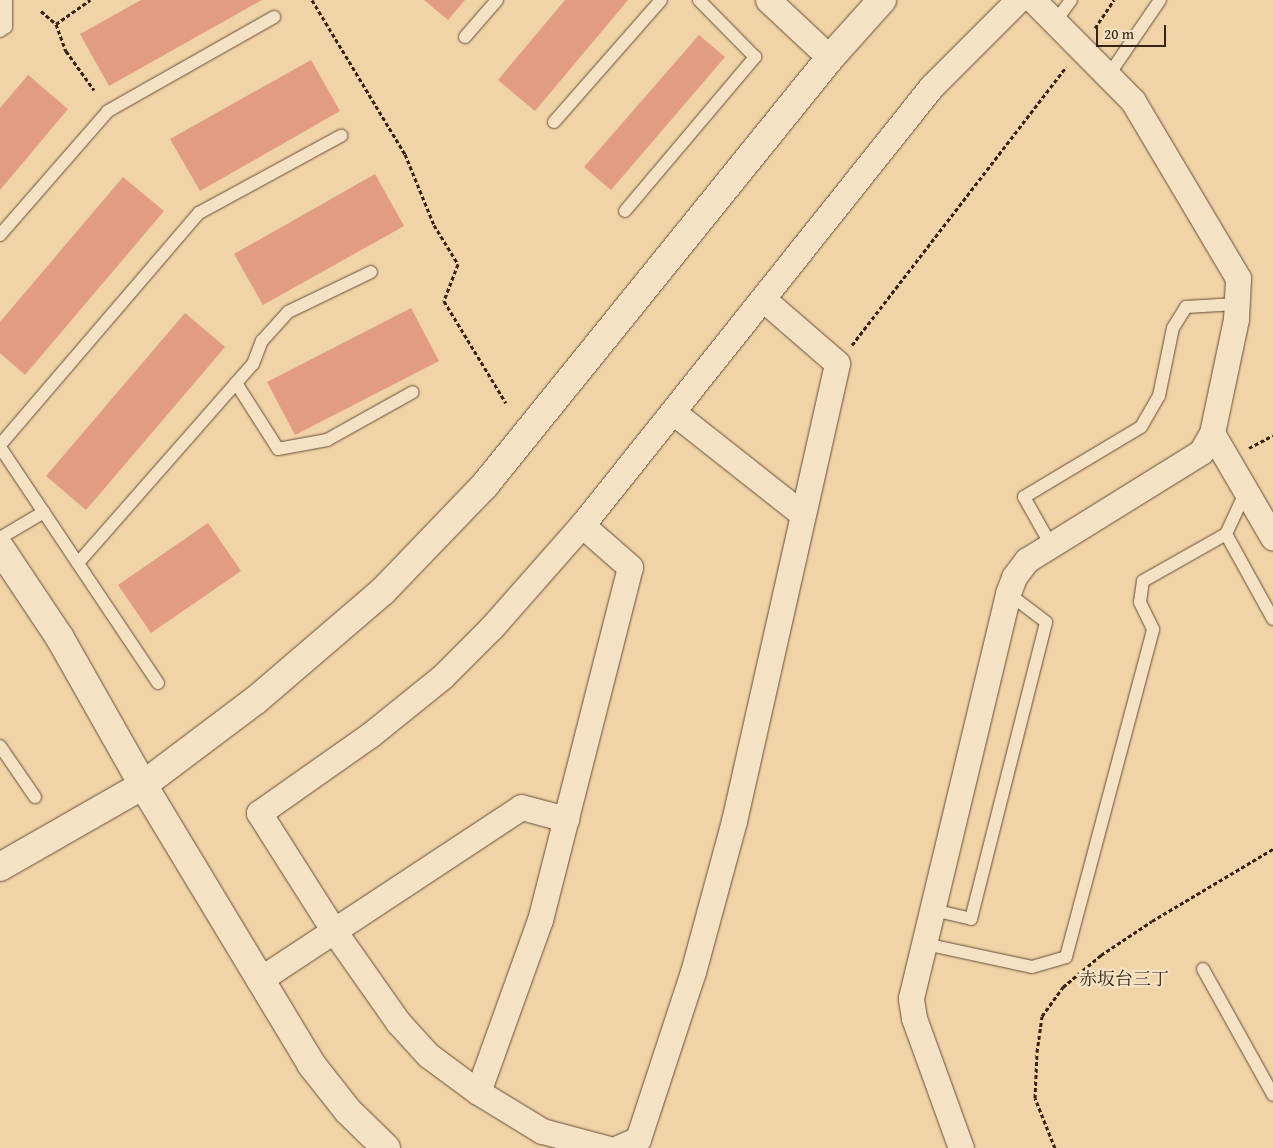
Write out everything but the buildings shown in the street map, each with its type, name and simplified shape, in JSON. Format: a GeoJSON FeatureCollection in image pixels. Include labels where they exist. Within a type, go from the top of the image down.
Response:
{"type":"FeatureCollection","features":[{"type":"Feature","properties":{"kind":"street"},"geometry":{"type":"LineString","coordinates":[[768,0],[830,58]]}},
{"type":"Feature","properties":{"kind":"street"},"geometry":{"type":"LineString","coordinates":[[0,867],[143,785],[326,642],[383,592],[485,485],[830,58],[882,0]]}},
{"type":"Feature","properties":{"kind":"street"},"geometry":{"type":"LineString","coordinates":[[606,1148],[542,1131],[478,1092],[428,1055],[398,1022],[334,931],[259,813],[370,735],[443,676],[492,627],[582,525],[932,86],[1018,0]]}},
{"type":"Feature","properties":{"kind":"street"},"geometry":{"type":"LineString","coordinates":[[961,1148],[914,1018],[912,998],[1008,592],[1014,577],[1027,560],[1195,456],[1212,433],[1237,304],[1238,278],[1133,101],[1033,0]]}},
{"type":"Feature","properties":{"kind":"street"},"geometry":{"type":"LineString","coordinates":[[618,1148],[638,1139],[693,972],[734,821],[801,513],[837,363],[763,299]]}},
{"type":"Feature","properties":{"kind":"street"},"geometry":{"type":"LineString","coordinates":[[673,412],[801,513]]}},
{"type":"Feature","properties":{"kind":"street"},"geometry":{"type":"LineString","coordinates":[[1212,433],[1273,538]]}},
{"type":"Feature","properties":{"kind":"street"},"geometry":{"type":"LineString","coordinates":[[478,1092],[540,920],[630,567],[582,525]]}},
{"type":"Feature","properties":{"kind":"street"},"geometry":{"type":"LineString","coordinates":[[0,548],[60,638],[143,785],[311,1064],[348,1111],[386,1148]]}},
{"type":"Feature","properties":{"kind":"street"},"geometry":{"type":"LineString","coordinates":[[259,980],[521,808],[566,819]]}},
{"type":"Feature","properties":{"kind":"lane"},"geometry":{"type":"LineString","coordinates":[[0,31],[6,28],[6,0]]}},
{"type":"Feature","properties":{"kind":"lane"},"geometry":{"type":"LineString","coordinates":[[466,37],[497,0]]}},
{"type":"Feature","properties":{"kind":"lane"},"geometry":{"type":"LineString","coordinates":[[554,122],[661,0]]}},
{"type":"Feature","properties":{"kind":"lane"},"geometry":{"type":"LineString","coordinates":[[625,211],[755,57],[699,0]]}},
{"type":"Feature","properties":{"kind":"lane"},"geometry":{"type":"LineString","coordinates":[[1055,22],[1071,0]]}},
{"type":"Feature","properties":{"kind":"lane"},"geometry":{"type":"LineString","coordinates":[[1108,76],[1160,0]]}},
{"type":"Feature","properties":{"kind":"lane"},"geometry":{"type":"LineString","coordinates":[[0,234],[108,111],[274,17]]}},
{"type":"Feature","properties":{"kind":"lane"},"geometry":{"type":"LineString","coordinates":[[158,683],[0,446],[199,213],[341,136]]}},
{"type":"Feature","properties":{"kind":"lane"},"geometry":{"type":"LineString","coordinates":[[78,563],[253,364],[262,341],[288,312],[371,272]]}},
{"type":"Feature","properties":{"kind":"lane"},"geometry":{"type":"LineString","coordinates":[[1051,545],[1024,498],[1141,427],[1159,396],[1173,328],[1186,307],[1237,304]]}},
{"type":"Feature","properties":{"kind":"lane"},"geometry":{"type":"LineString","coordinates":[[236,383],[278,449],[327,440],[413,392]]}},
{"type":"Feature","properties":{"kind":"lane"},"geometry":{"type":"LineString","coordinates":[[924,944],[1032,967],[1066,957],[1153,628],[1140,602],[1143,582],[1226,534],[1246,491]]}},
{"type":"Feature","properties":{"kind":"lane"},"geometry":{"type":"LineString","coordinates":[[0,538],[44,512]]}},
{"type":"Feature","properties":{"kind":"lane"},"geometry":{"type":"LineString","coordinates":[[1226,534],[1273,619]]}},
{"type":"Feature","properties":{"kind":"lane"},"geometry":{"type":"LineString","coordinates":[[933,910],[971,919],[1046,622],[1008,592]]}},
{"type":"Feature","properties":{"kind":"lane"},"geometry":{"type":"LineString","coordinates":[[0,746],[34,797]]}},
{"type":"Feature","properties":{"kind":"lane"},"geometry":{"type":"LineString","coordinates":[[1203,969],[1273,1094]]}},
{"type":"Feature","properties":{"kind":"path"},"geometry":{"type":"LineString","coordinates":[[56,24],[90,0]]}},
{"type":"Feature","properties":{"kind":"path"},"geometry":{"type":"LineString","coordinates":[[312,0],[404,154],[434,225],[458,264],[444,301],[506,403]]}},
{"type":"Feature","properties":{"kind":"path"},"geometry":{"type":"LineString","coordinates":[[837,363],[1080,48],[1114,0]]}},
{"type":"Feature","properties":{"kind":"path"},"geometry":{"type":"LineString","coordinates":[[41,11],[56,24],[66,51],[94,90]]}},
{"type":"Feature","properties":{"kind":"path"},"geometry":{"type":"LineString","coordinates":[[1055,1148],[1035,1098],[1036,1052],[1042,1016],[1063,987],[1101,955],[1152,921],[1273,849]]}},
{"type":"Feature","properties":{"kind":"district","name":"赤坂台三丁"},"geometry":{"type":"Point","coordinates":[1124,979]}}]}
